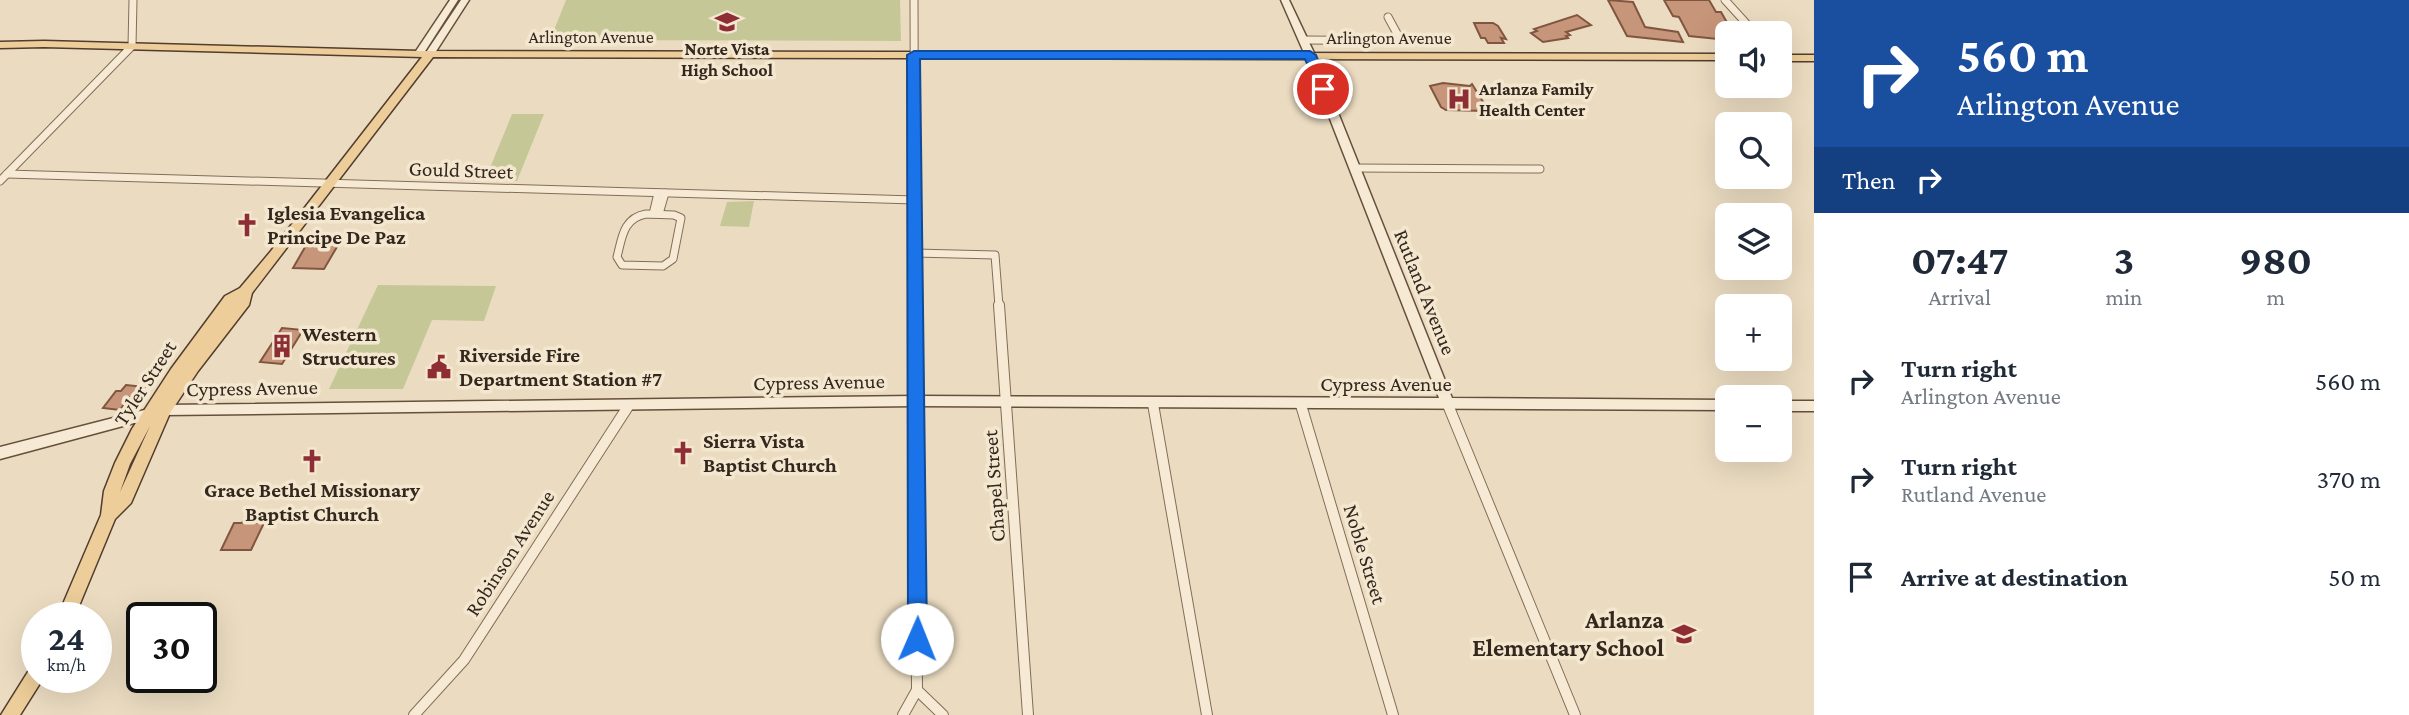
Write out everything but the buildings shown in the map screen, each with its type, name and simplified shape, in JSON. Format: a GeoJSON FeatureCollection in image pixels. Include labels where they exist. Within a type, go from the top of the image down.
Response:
{"type":"FeatureCollection","features":[{"type":"Feature","properties":{"kind":"main road","name":"Arlington Avenue"},"geometry":{"type":"LineString","coordinates":[[0,45],[424,54],[1715,57]]}},
{"type":"Feature","properties":{"kind":"main road","name":"Tyler Street"},"geometry":{"type":"LineString","coordinates":[[72,602],[109,515],[125,498],[157,412],[244,302],[245,292],[358,144],[367,137],[424,54]]}},
{"type":"Feature","properties":{"kind":"main road"},"geometry":{"type":"LineString","coordinates":[[1792,58],[1814,58]]}},
{"type":"Feature","properties":{"kind":"main road"},"geometry":{"type":"LineString","coordinates":[[10,715],[24,693]]}},
{"type":"Feature","properties":{"kind":"street"},"geometry":{"type":"LineString","coordinates":[[0,181],[132,46],[133,0]]}},
{"type":"Feature","properties":{"kind":"street","name":"Tyler Street"},"geometry":{"type":"LineString","coordinates":[[424,54],[454,0]]}},
{"type":"Feature","properties":{"kind":"street","name":"Tyler Street"},"geometry":{"type":"LineString","coordinates":[[424,54],[465,0]]}},
{"type":"Feature","properties":{"kind":"street"},"geometry":{"type":"LineString","coordinates":[[903,715],[917,690],[914,0]]}},
{"type":"Feature","properties":{"kind":"street","name":"Rutland Avenue"},"geometry":{"type":"LineString","coordinates":[[1285,0],[1304,40],[1448,405],[1575,715]]}},
{"type":"Feature","properties":{"kind":"street"},"geometry":{"type":"LineString","coordinates":[[1725,0],[1744,21]]}},
{"type":"Feature","properties":{"kind":"street"},"geometry":{"type":"LineString","coordinates":[[1388,17],[1401,41]]}},
{"type":"Feature","properties":{"kind":"street"},"geometry":{"type":"LineString","coordinates":[[1304,40],[1444,41]]}},
{"type":"Feature","properties":{"kind":"street"},"geometry":{"type":"LineString","coordinates":[[1354,168],[1540,169]]}},
{"type":"Feature","properties":{"kind":"street","name":"Gould Street"},"geometry":{"type":"LineString","coordinates":[[7,174],[915,200]]}},
{"type":"Feature","properties":{"kind":"street"},"geometry":{"type":"LineString","coordinates":[[656,214],[661,193]]}},
{"type":"Feature","properties":{"kind":"street"},"geometry":{"type":"LineString","coordinates":[[656,214],[679,217],[682,224],[671,262],[660,267],[620,264],[617,257],[626,223],[631,217],[656,214]]}},
{"type":"Feature","properties":{"kind":"street","name":"Chapel Street"},"geometry":{"type":"LineString","coordinates":[[915,253],[995,254],[1008,402],[1028,715]]}},
{"type":"Feature","properties":{"kind":"street","name":"Cypress Avenue"},"geometry":{"type":"LineString","coordinates":[[0,453],[157,412],[917,401],[1715,405]]}},
{"type":"Feature","properties":{"kind":"street"},"geometry":{"type":"LineString","coordinates":[[1153,404],[1207,715]]}},
{"type":"Feature","properties":{"kind":"street","name":"Robinson Avenue"},"geometry":{"type":"LineString","coordinates":[[414,715],[464,660],[629,405]]}},
{"type":"Feature","properties":{"kind":"street","name":"Noble Street"},"geometry":{"type":"LineString","coordinates":[[1301,405],[1393,715]]}},
{"type":"Feature","properties":{"kind":"street"},"geometry":{"type":"LineString","coordinates":[[1792,406],[1814,406]]}},
{"type":"Feature","properties":{"kind":"street"},"geometry":{"type":"LineString","coordinates":[[917,690],[943,715]]}},
{"type":"Feature","properties":{"kind":"green space","name":"Norte Vista High School"},"geometry":{"type":"Polygon","coordinates":[[[566,0],[900,0],[901,41],[550,40],[566,0]]]}},
{"type":"Feature","properties":{"kind":"green space"},"geometry":{"type":"Polygon","coordinates":[[[512,114],[544,114],[517,181],[485,180],[512,114]]]}},
{"type":"Feature","properties":{"kind":"green space"},"geometry":{"type":"Polygon","coordinates":[[[754,201],[749,227],[720,226],[727,202],[754,201]]]}},
{"type":"Feature","properties":{"kind":"green space"},"geometry":{"type":"Polygon","coordinates":[[[378,285],[496,286],[484,321],[432,320],[403,389],[329,389],[378,285]]]}},
{"type":"Feature","properties":{"kind":"place","name":"Norte Vista High School"},"geometry":{"type":"Point","coordinates":[727,22]}},
{"type":"Feature","properties":{"kind":"place","name":"Arlanza Family Health Center"},"geometry":{"type":"Point","coordinates":[1459,99]}},
{"type":"Feature","properties":{"kind":"place","name":"Iglesia Evangelica Principe De Paz"},"geometry":{"type":"Point","coordinates":[247,225]}},
{"type":"Feature","properties":{"kind":"place","name":"Western Structures"},"geometry":{"type":"Point","coordinates":[282,346]}},
{"type":"Feature","properties":{"kind":"place","name":"Riverside Fire Department Station #7"},"geometry":{"type":"Point","coordinates":[439,367]}},
{"type":"Feature","properties":{"kind":"place","name":"Sierra Vista Baptist Church"},"geometry":{"type":"Point","coordinates":[683,453]}},
{"type":"Feature","properties":{"kind":"place","name":"Grace Bethel Missionary Baptist Church"},"geometry":{"type":"Point","coordinates":[312,461]}},
{"type":"Feature","properties":{"kind":"place","name":"Arlanza Elementary School"},"geometry":{"type":"Point","coordinates":[1684,634]}},
{"type":"Feature","properties":{"kind":"route"},"geometry":{"type":"LineString","coordinates":[[917,639],[914,55],[1310,55],[1323,89]]}}]}
